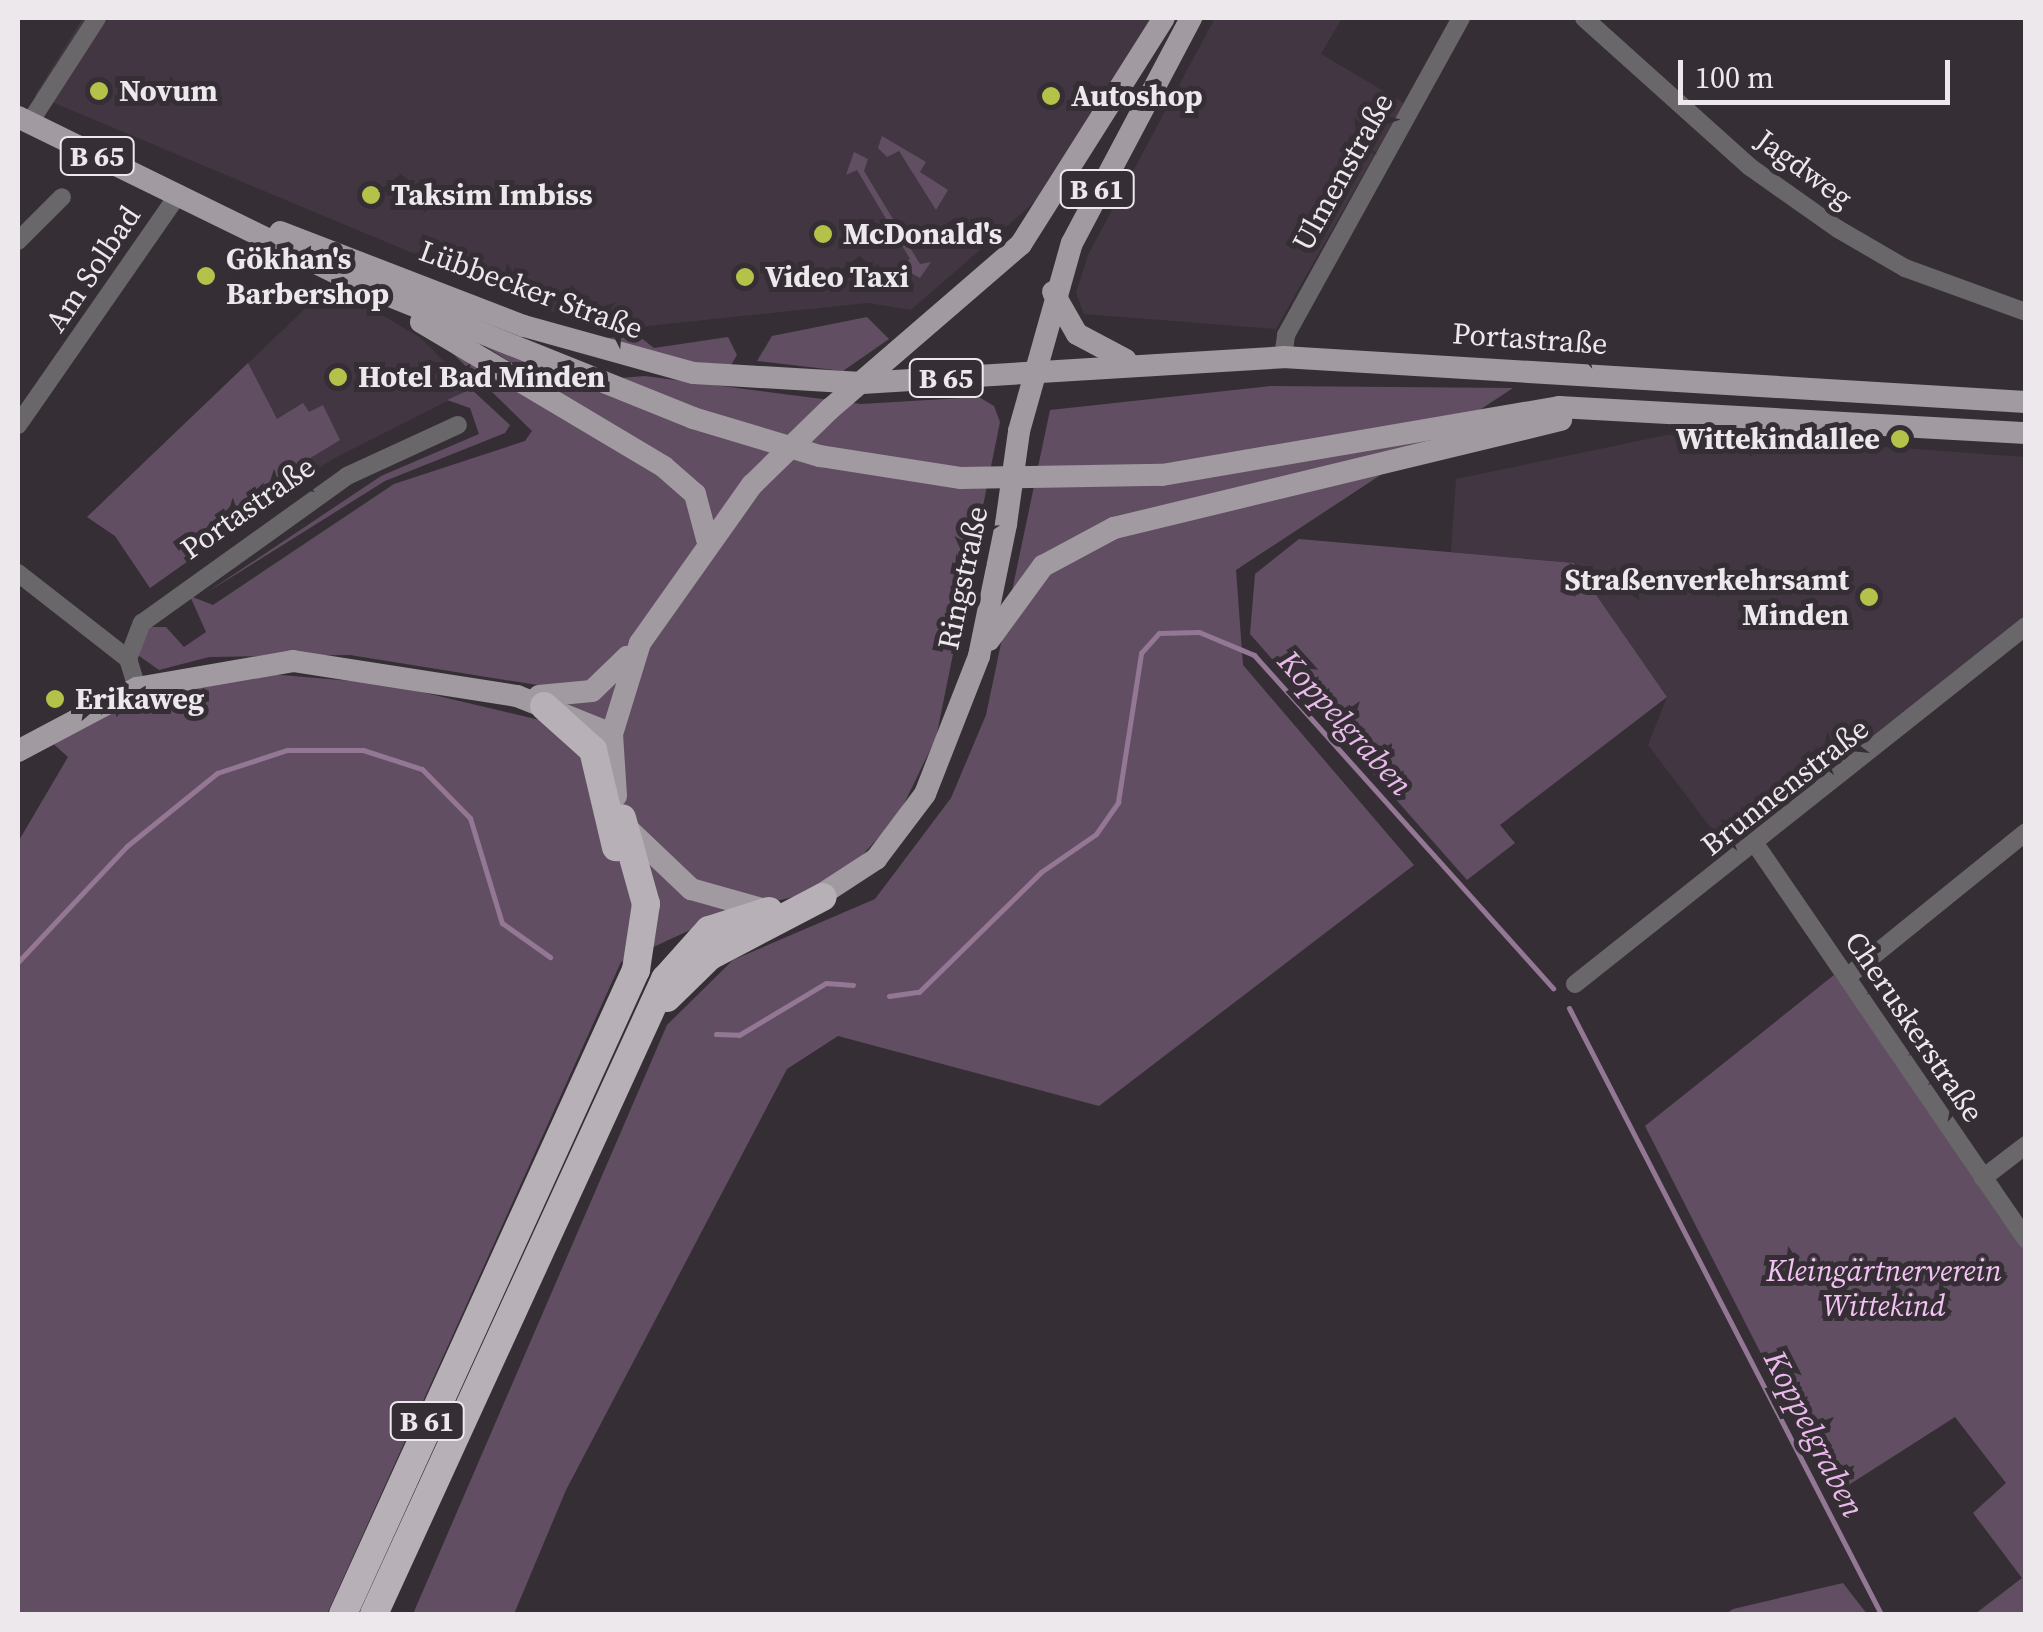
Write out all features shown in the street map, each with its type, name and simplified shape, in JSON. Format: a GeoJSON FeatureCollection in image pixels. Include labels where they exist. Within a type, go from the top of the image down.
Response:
{"type":"FeatureCollection","features":[{"type":"Feature","properties":{"kind":"highway"},"geometry":{"type":"LineString","coordinates":[[544,706],[593,750],[644,939]]}},
{"type":"Feature","properties":{"kind":"highway","name":"B 61"},"geometry":{"type":"LineString","coordinates":[[343,1614],[644,939],[644,884],[622,818]]}},
{"type":"Feature","properties":{"kind":"highway"},"geometry":{"type":"LineString","coordinates":[[649,1018],[710,956],[823,897]]}},
{"type":"Feature","properties":{"kind":"highway","name":"B 61"},"geometry":{"type":"LineString","coordinates":[[374,1614],[649,1018],[694,940],[769,911]]}},
{"type":"Feature","properties":{"kind":"main road","name":"B 61"},"geometry":{"type":"LineString","coordinates":[[622,818],[612,734],[640,644],[699,549],[752,485],[830,410],[1021,244],[1164,18]]}},
{"type":"Feature","properties":{"kind":"main road","name":"Ringstraße"},"geometry":{"type":"LineString","coordinates":[[769,911],[823,897],[867,867],[909,820],[976,665],[1006,524],[1030,372],[1053,292],[1108,164],[1191,18]]}},
{"type":"Feature","properties":{"kind":"main road","name":"Lübbecker Straße"},"geometry":{"type":"LineString","coordinates":[[24,119],[257,226],[642,363],[862,383],[1030,372]]}},
{"type":"Feature","properties":{"kind":"main road","name":"Lübbecker Straße"},"geometry":{"type":"LineString","coordinates":[[257,226],[350,280]]}},
{"type":"Feature","properties":{"kind":"main road"},"geometry":{"type":"LineString","coordinates":[[350,280],[692,418],[820,456],[961,478],[1162,474],[1484,415],[1611,408],[2026,433]]}},
{"type":"Feature","properties":{"kind":"main road","name":"B 65"},"geometry":{"type":"LineString","coordinates":[[350,280],[664,466],[695,494],[699,549]]}},
{"type":"Feature","properties":{"kind":"main road"},"geometry":{"type":"LineString","coordinates":[[1053,292],[1077,334],[1134,363]]}},
{"type":"Feature","properties":{"kind":"main road","name":"Portastraße"},"geometry":{"type":"LineString","coordinates":[[1030,372],[1283,357],[2026,402]]}},
{"type":"Feature","properties":{"kind":"main road"},"geometry":{"type":"LineString","coordinates":[[976,665],[1043,566],[1100,534],[1611,408]]}},
{"type":"Feature","properties":{"kind":"main road"},"geometry":{"type":"LineString","coordinates":[[18,752],[136,688],[292,662],[517,696],[592,692],[640,644]]}},
{"type":"Feature","properties":{"kind":"main road"},"geometry":{"type":"LineString","coordinates":[[517,696],[612,734]]}},
{"type":"Feature","properties":{"kind":"main road"},"geometry":{"type":"LineString","coordinates":[[622,818],[690,889],[769,911]]}},
{"type":"Feature","properties":{"kind":"street"},"geometry":{"type":"LineString","coordinates":[[24,119],[97,18]]}},
{"type":"Feature","properties":{"kind":"street","name":"Ulmenstraße"},"geometry":{"type":"LineString","coordinates":[[1283,357],[1286,335],[1461,18]]}},
{"type":"Feature","properties":{"kind":"street","name":"Jagdweg"},"geometry":{"type":"LineString","coordinates":[[1584,18],[1722,144],[1838,229],[1905,268],[2026,312]]}},
{"type":"Feature","properties":{"kind":"street","name":"Am Solbad"},"geometry":{"type":"LineString","coordinates":[[18,425],[179,193]]}},
{"type":"Feature","properties":{"kind":"street"},"geometry":{"type":"LineString","coordinates":[[18,241],[62,198]]}},
{"type":"Feature","properties":{"kind":"street","name":"Portastraße"},"geometry":{"type":"LineString","coordinates":[[128,659],[142,623],[238,548],[347,476],[458,425]]}},
{"type":"Feature","properties":{"kind":"street"},"geometry":{"type":"LineString","coordinates":[[18,573],[128,659],[136,688]]}},
{"type":"Feature","properties":{"kind":"street","name":"Brunnenstraße"},"geometry":{"type":"LineString","coordinates":[[1575,984],[1756,845],[2026,626]]}},
{"type":"Feature","properties":{"kind":"street"},"geometry":{"type":"LineString","coordinates":[[1847,977],[2026,832]]}},
{"type":"Feature","properties":{"kind":"street","name":"Cheruskerstraße"},"geometry":{"type":"LineString","coordinates":[[1756,845],[2026,1240]]}},
{"type":"Feature","properties":{"kind":"street"},"geometry":{"type":"LineString","coordinates":[[1983,1178],[2026,1145]]}},
{"type":"Feature","properties":{"kind":"shaded area"},"geometry":{"type":"Polygon","coordinates":[[[83,18],[1152,18],[1053,186],[911,310],[868,303],[619,329],[575,321],[35,95],[83,18]]]}},
{"type":"Feature","properties":{"kind":"shaded area"},"geometry":{"type":"Polygon","coordinates":[[[1215,18],[1342,18],[1321,54],[1404,103],[1276,329],[1084,314],[1076,293],[1088,255],[1215,18]]]}},
{"type":"Feature","properties":{"kind":"shaded area"},"geometry":{"type":"Polygon","coordinates":[[[331,284],[422,339],[471,389],[331,460],[150,588],[115,536],[87,517],[331,284]]]}},
{"type":"Feature","properties":{"kind":"shaded area"},"geometry":{"type":"Polygon","coordinates":[[[1681,432],[2025,457],[2025,616],[1732,856],[1648,745],[1667,697],[1574,563],[1451,552],[1456,479],[1681,432]]]}},
{"type":"Feature","properties":{"kind":"green space"},"geometry":{"type":"Polygon","coordinates":[[[882,136],[926,162],[920,172],[948,190],[936,210],[899,151],[887,157],[878,148],[882,136]]]}},
{"type":"Feature","properties":{"kind":"green space"},"geometry":{"type":"Polygon","coordinates":[[[854,152],[868,159],[864,171],[920,264],[931,262],[920,278],[900,267],[910,259],[857,170],[846,175],[854,152]]]}},
{"type":"Feature","properties":{"kind":"green space"},"geometry":{"type":"Polygon","coordinates":[[[867,317],[889,339],[843,371],[757,361],[772,336],[867,317]]]}},
{"type":"Feature","properties":{"kind":"green space"},"geometry":{"type":"Polygon","coordinates":[[[640,337],[654,348],[728,337],[737,355],[731,365],[691,362],[601,338],[640,337]]]}},
{"type":"Feature","properties":{"kind":"green space"},"geometry":{"type":"Polygon","coordinates":[[[438,339],[551,388],[474,339],[570,382],[645,376],[861,404],[979,397],[994,406],[1000,422],[936,738],[898,816],[858,860],[805,894],[727,913],[621,962],[327,1614],[18,1614],[18,842],[68,757],[49,740],[124,703],[198,681],[269,674],[388,684],[544,721],[562,689],[350,655],[209,657],[159,670],[138,655],[149,627],[166,627],[184,647],[206,632],[190,596],[213,605],[394,484],[525,441],[532,431],[438,339]]]}},
{"type":"Feature","properties":{"kind":"green space"},"geometry":{"type":"Polygon","coordinates":[[[248,363],[277,419],[303,403],[309,412],[323,405],[340,440],[307,460],[314,472],[150,588],[115,536],[87,517],[248,363]]]}},
{"type":"Feature","properties":{"kind":"green space"},"geometry":{"type":"Polygon","coordinates":[[[1271,386],[1513,388],[1236,570],[1243,665],[1414,865],[1099,1106],[838,1036],[787,1069],[566,1490],[514,1614],[413,1614],[667,1025],[733,960],[875,899],[951,798],[986,715],[1050,410],[1271,386]]]}},
{"type":"Feature","properties":{"kind":"green space"},"geometry":{"type":"Polygon","coordinates":[[[471,389],[510,425],[505,433],[385,481],[206,593],[381,476],[479,434],[470,408],[447,400],[471,389]]]}},
{"type":"Feature","properties":{"kind":"green space"},"geometry":{"type":"Polygon","coordinates":[[[1299,539],[1574,563],[1667,697],[1500,825],[1515,843],[1467,880],[1250,634],[1255,574],[1299,539]]]}},
{"type":"Feature","properties":{"kind":"green space","name":"Kleingärtnerverein Wittekind"},"geometry":{"type":"Polygon","coordinates":[[[1834,975],[2025,1248],[2025,1614],[1975,1614],[2022,1578],[1973,1513],[2006,1483],[1955,1417],[1833,1495],[1645,1126],[1834,975]]]}},
{"type":"Feature","properties":{"kind":"green space"},"geometry":{"type":"Polygon","coordinates":[[[1843,1583],[1867,1614],[1726,1614],[1733,1609],[1843,1583]]]}},
{"type":"Feature","properties":{"kind":"waterway","name":"Koppelgraben"},"geometry":{"type":"LineString","coordinates":[[889,996],[919,992],[1041,872],[1096,834],[1118,802],[1141,653],[1159,633],[1199,632],[1254,655],[1553,988]]}},
{"type":"Feature","properties":{"kind":"waterway","name":"Koppelgraben"},"geometry":{"type":"LineString","coordinates":[[18,962],[127,846],[217,773],[287,750],[363,750],[422,769],[470,818],[502,923],[550,957]]}},
{"type":"Feature","properties":{"kind":"waterway","name":"Koppelgraben"},"geometry":{"type":"LineString","coordinates":[[716,1034],[739,1035],[826,983],[853,985]]}},
{"type":"Feature","properties":{"kind":"waterway","name":"Koppelgraben"},"geometry":{"type":"LineString","coordinates":[[1569,1008],[1881,1614]]}},
{"type":"Feature","properties":{"kind":"place","name":"Novum"},"geometry":{"type":"Point","coordinates":[99,91]}},
{"type":"Feature","properties":{"kind":"place","name":"Autoshop"},"geometry":{"type":"Point","coordinates":[1051,96]}},
{"type":"Feature","properties":{"kind":"place","name":"Taksim Imbiss"},"geometry":{"type":"Point","coordinates":[371,195]}},
{"type":"Feature","properties":{"kind":"place","name":"McDonald's"},"geometry":{"type":"Point","coordinates":[823,234]}},
{"type":"Feature","properties":{"kind":"place","name":"Gökhan's Barbershop"},"geometry":{"type":"Point","coordinates":[206,276]}},
{"type":"Feature","properties":{"kind":"place","name":"Video Taxi"},"geometry":{"type":"Point","coordinates":[745,277]}},
{"type":"Feature","properties":{"kind":"place","name":"Hotel Bad Minden"},"geometry":{"type":"Point","coordinates":[338,377]}},
{"type":"Feature","properties":{"kind":"place","name":"Wittekindallee"},"geometry":{"type":"Point","coordinates":[1900,439]}},
{"type":"Feature","properties":{"kind":"place","name":"Straßenverkehrsamt Minden"},"geometry":{"type":"Point","coordinates":[1869,597]}},
{"type":"Feature","properties":{"kind":"place","name":"Erikaweg"},"geometry":{"type":"Point","coordinates":[55,699]}}]}
